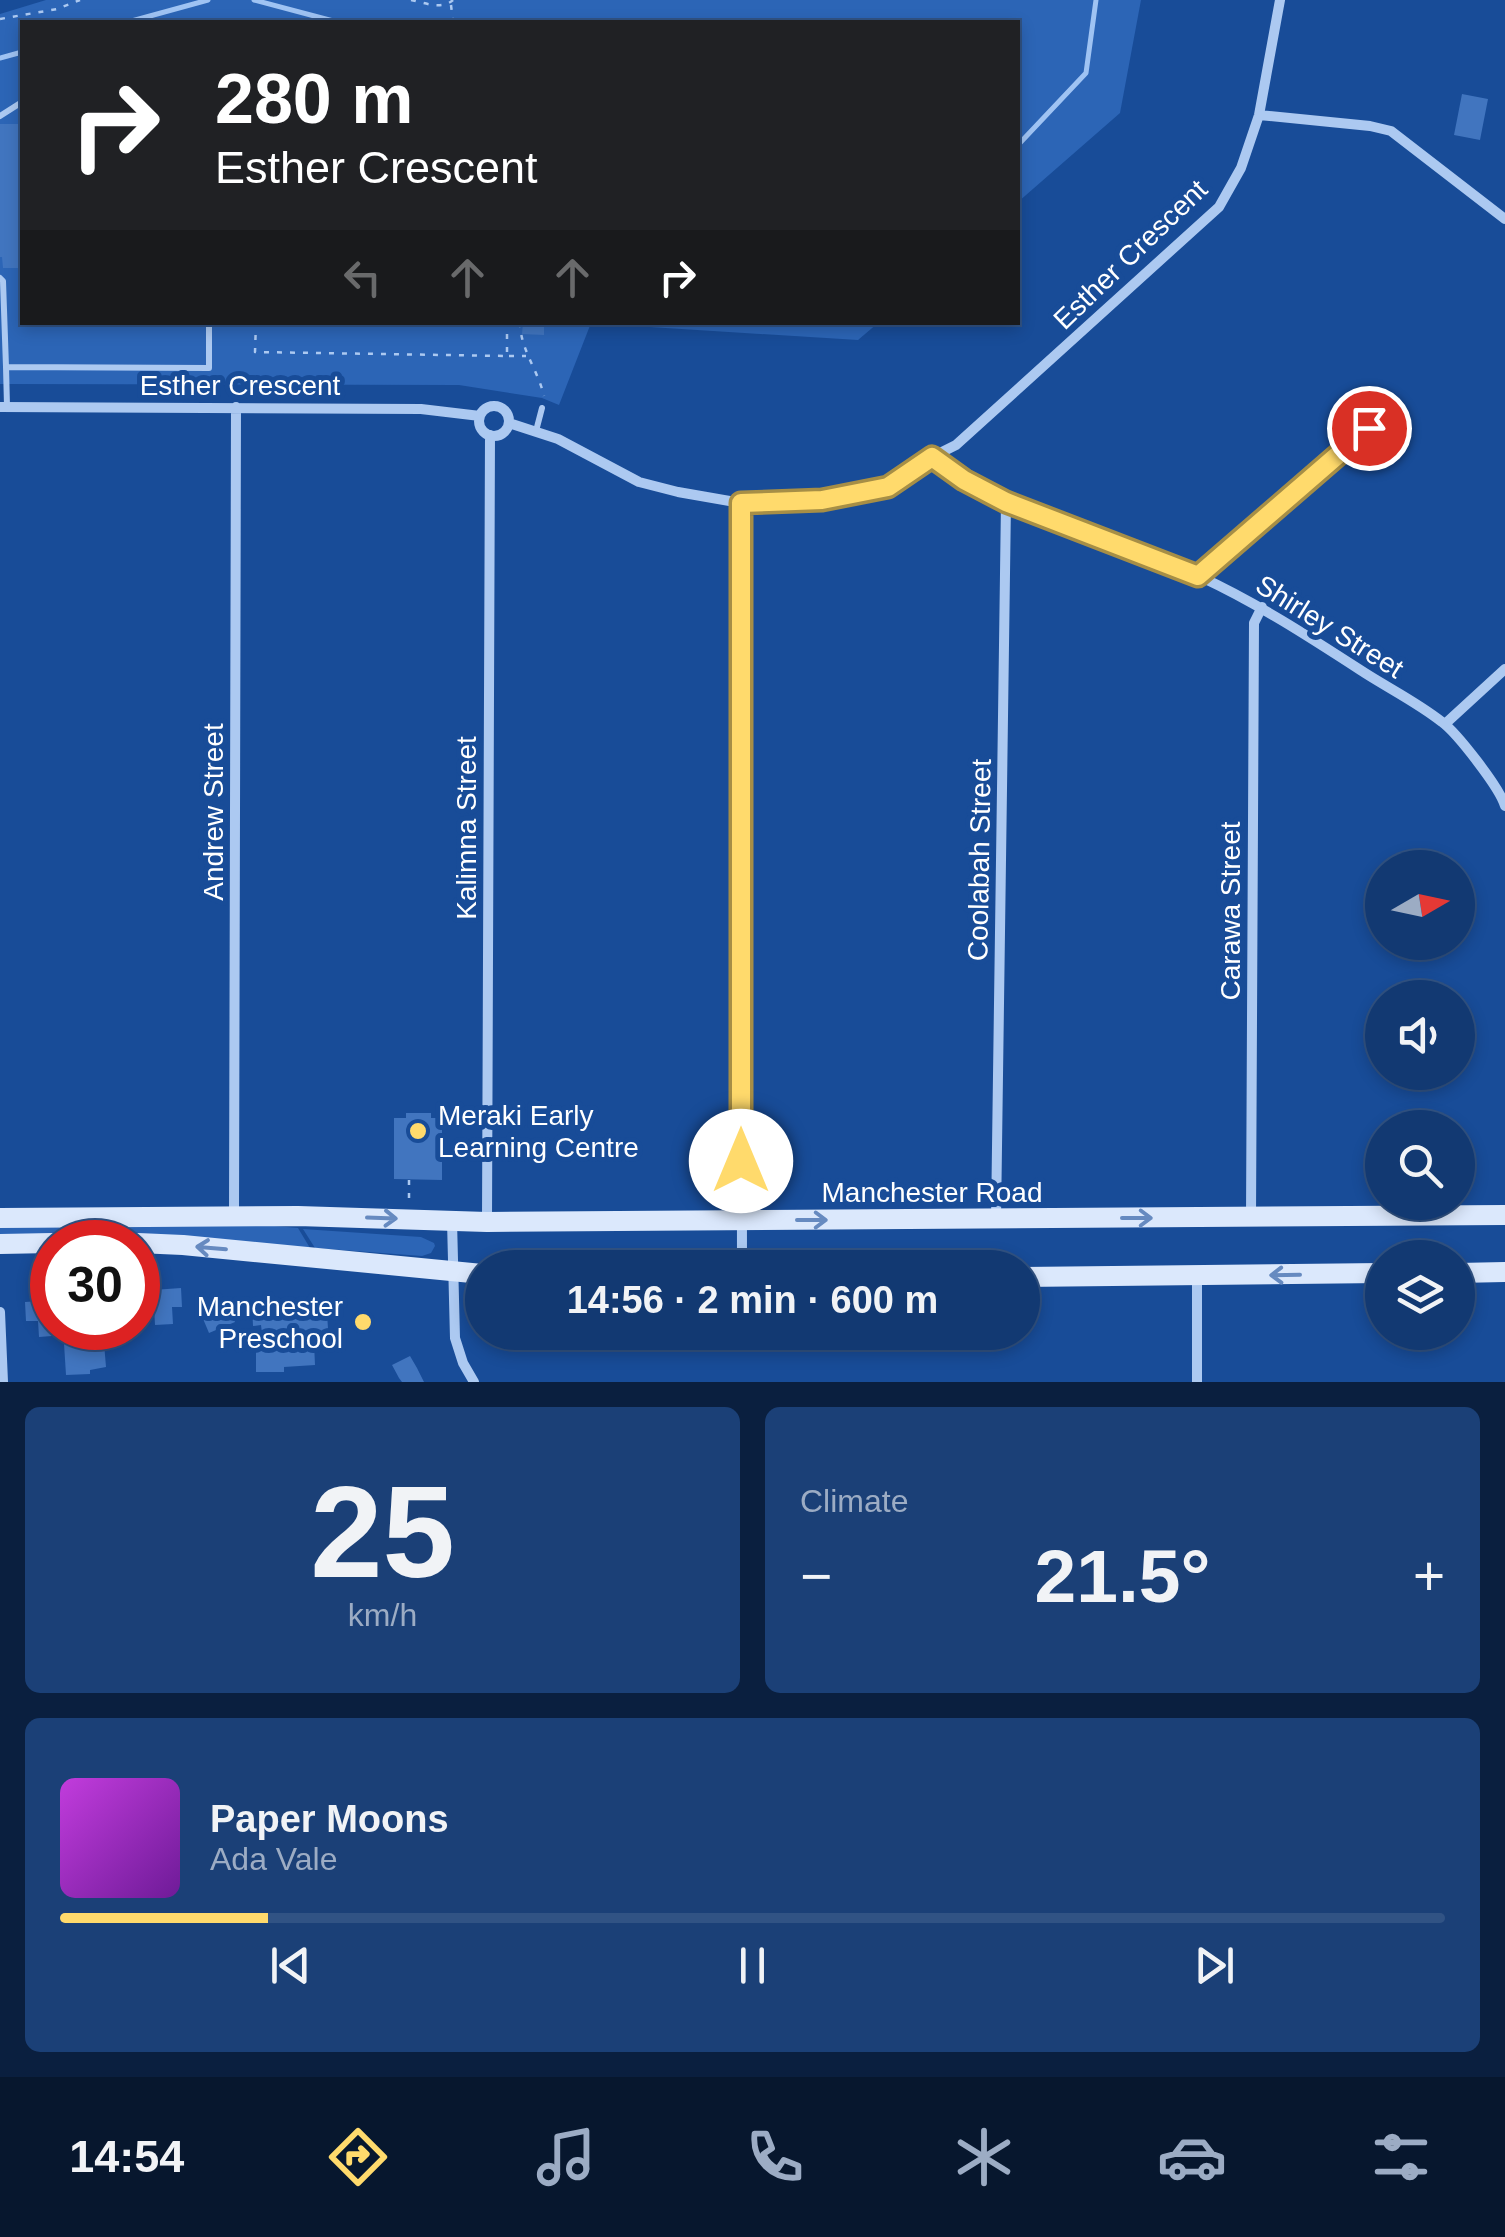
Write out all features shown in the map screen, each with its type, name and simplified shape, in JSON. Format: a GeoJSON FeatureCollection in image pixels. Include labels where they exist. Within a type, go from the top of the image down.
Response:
{"type":"FeatureCollection","features":[{"type":"Feature","properties":{"kind":"main road","name":"Manchester Road"},"geometry":{"type":"LineString","coordinates":[[0,1218],[234,1216],[487,1222],[1505,1215]]}},
{"type":"Feature","properties":{"kind":"main road"},"geometry":{"type":"LineString","coordinates":[[0,1244],[30,1244]]}},
{"type":"Feature","properties":{"kind":"main road"},"geometry":{"type":"LineString","coordinates":[[160,1244],[465,1273]]}},
{"type":"Feature","properties":{"kind":"main road"},"geometry":{"type":"LineString","coordinates":[[1475,1273],[1505,1272]]}},
{"type":"Feature","properties":{"kind":"main road"},"geometry":{"type":"LineString","coordinates":[[1040,1277],[1365,1274]]}},
{"type":"Feature","properties":{"kind":"street","name":"Esther Crescent"},"geometry":{"type":"LineString","coordinates":[[509,423],[558,439],[638,482],[741,503],[822,500],[888,487],[956,445],[1220,207],[1241,168],[1260,115],[1280,0]]}},
{"type":"Feature","properties":{"kind":"street"},"geometry":{"type":"LineString","coordinates":[[1260,115],[1370,126],[1391,132],[1505,219]]}},
{"type":"Feature","properties":{"kind":"street"},"geometry":{"type":"LineString","coordinates":[[490,406],[500,406],[509,423],[501,434],[490,435],[480,426],[480,416],[490,406]]}},
{"type":"Feature","properties":{"kind":"street","name":"Esther Crescent"},"geometry":{"type":"LineString","coordinates":[[4,407],[421,409],[480,416]]}},
{"type":"Feature","properties":{"kind":"street","name":"Andrew Street"},"geometry":{"type":"LineString","coordinates":[[234,1216],[236,407]]}},
{"type":"Feature","properties":{"kind":"street"},"geometry":{"type":"LineString","coordinates":[[1198,576],[1391,409]]}},
{"type":"Feature","properties":{"kind":"street","name":"Kalimna Street"},"geometry":{"type":"LineString","coordinates":[[487,1222],[490,435]]}},
{"type":"Feature","properties":{"kind":"street","name":"Shirley Street"},"geometry":{"type":"LineString","coordinates":[[932,457],[964,480],[1006,502],[1198,576],[1262,607],[1444,724],[1503,797],[1505,806]]}},
{"type":"Feature","properties":{"kind":"street","name":"Coolabah Street"},"geometry":{"type":"LineString","coordinates":[[996,1219],[1006,502]]}},
{"type":"Feature","properties":{"kind":"street"},"geometry":{"type":"LineString","coordinates":[[741,503],[742,1250]]}},
{"type":"Feature","properties":{"kind":"street","name":"Carawa Street"},"geometry":{"type":"LineString","coordinates":[[1251,1217],[1254,622],[1262,607]]}},
{"type":"Feature","properties":{"kind":"street"},"geometry":{"type":"LineString","coordinates":[[1444,724],[1505,669]]}},
{"type":"Feature","properties":{"kind":"street"},"geometry":{"type":"LineString","coordinates":[[452,1221],[455,1338],[474,1382]]}},
{"type":"Feature","properties":{"kind":"street"},"geometry":{"type":"LineString","coordinates":[[1197,1276],[1197,1382]]}},
{"type":"Feature","properties":{"kind":"street"},"geometry":{"type":"LineString","coordinates":[[0,1312],[3,1382]]}},
{"type":"Feature","properties":{"kind":"lane"},"geometry":{"type":"LineString","coordinates":[[0,278],[4,282],[4,407]]}},
{"type":"Feature","properties":{"kind":"lane"},"geometry":{"type":"LineString","coordinates":[[6,367],[209,368],[210,325]]}},
{"type":"Feature","properties":{"kind":"lane"},"geometry":{"type":"LineString","coordinates":[[536,431],[542,408]]}},
{"type":"Feature","properties":{"kind":"path"},"geometry":{"type":"LineString","coordinates":[[0,19],[58,9],[80,0]]}},
{"type":"Feature","properties":{"kind":"path"},"geometry":{"type":"LineString","coordinates":[[412,0],[437,5],[452,2]]}},
{"type":"Feature","properties":{"kind":"path"},"geometry":{"type":"LineString","coordinates":[[256,325],[256,352],[528,356]]}},
{"type":"Feature","properties":{"kind":"path"},"geometry":{"type":"LineString","coordinates":[[507,356],[508,325]]}},
{"type":"Feature","properties":{"kind":"path"},"geometry":{"type":"LineString","coordinates":[[520,325],[522,345],[544,393],[542,408]]}},
{"type":"Feature","properties":{"kind":"path"},"geometry":{"type":"LineString","coordinates":[[409,1179],[409,1198]]}},
{"type":"Feature","properties":{"kind":"shaded area"},"geometry":{"type":"Polygon","coordinates":[[[46,0],[1141,0],[1120,113],[1020,200],[1020,20],[20,20],[20,325],[590,325],[559,405],[542,398],[459,385],[0,384],[0,14],[46,0]]]}},
{"type":"Feature","properties":{"kind":"shaded area"},"geometry":{"type":"Polygon","coordinates":[[[632,325],[876,325],[858,340],[632,325]]]}},
{"type":"Feature","properties":{"kind":"shaded area"},"geometry":{"type":"Polygon","coordinates":[[[0,1224],[30,1224],[30,1235],[0,1235],[0,1224]]]}},
{"type":"Feature","properties":{"kind":"shaded area"},"geometry":{"type":"Polygon","coordinates":[[[160,1225],[263,1225],[298,1228],[310,1248],[160,1236],[160,1225]]]}},
{"type":"Feature","properties":{"kind":"shaded area"},"geometry":{"type":"Polygon","coordinates":[[[303,1229],[421,1237],[435,1246],[431,1253],[422,1256],[315,1248],[303,1229]]]}},
{"type":"Feature","properties":{"kind":"building"},"geometry":{"type":"Polygon","coordinates":[[[1462,94],[1488,99],[1480,140],[1454,135],[1462,94]]]}},
{"type":"Feature","properties":{"kind":"building"},"geometry":{"type":"Polygon","coordinates":[[[0,124],[20,124],[20,268],[3,268],[0,124]]]}},
{"type":"Feature","properties":{"kind":"building"},"geometry":{"type":"Polygon","coordinates":[[[523,325],[544,325],[544,335],[522,334],[523,325]]]}},
{"type":"Feature","properties":{"kind":"building"},"geometry":{"type":"Polygon","coordinates":[[[406,1113],[431,1113],[431,1118],[442,1118],[442,1180],[394,1179],[394,1118],[406,1118],[406,1113]]]}},
{"type":"Feature","properties":{"kind":"building"},"geometry":{"type":"Polygon","coordinates":[[[181,1288],[182,1307],[172,1307],[173,1324],[160,1325],[160,1290],[181,1288]]]}},
{"type":"Feature","properties":{"kind":"building"},"geometry":{"type":"Polygon","coordinates":[[[216,1297],[220,1307],[227,1304],[235,1322],[209,1333],[196,1302],[216,1297]]]}},
{"type":"Feature","properties":{"kind":"building"},"geometry":{"type":"Polygon","coordinates":[[[326,1299],[329,1343],[314,1343],[315,1365],[284,1367],[284,1372],[256,1372],[256,1351],[264,1351],[261,1325],[253,1326],[252,1305],[326,1299]]]}},
{"type":"Feature","properties":{"kind":"building"},"geometry":{"type":"Polygon","coordinates":[[[25,1302],[30,1302],[30,1321],[26,1321],[25,1302]]]}},
{"type":"Feature","properties":{"kind":"building"},"geometry":{"type":"Polygon","coordinates":[[[64,1350],[105,1350],[106,1367],[90,1370],[90,1374],[66,1375],[64,1350]]]}},
{"type":"Feature","properties":{"kind":"building"},"geometry":{"type":"Polygon","coordinates":[[[410,1356],[424,1382],[402,1382],[392,1365],[410,1356]]]}},
{"type":"Feature","properties":{"kind":"waterway"},"geometry":{"type":"LineString","coordinates":[[135,20],[208,0]]}},
{"type":"Feature","properties":{"kind":"waterway"},"geometry":{"type":"LineString","coordinates":[[254,0],[329,20]]}},
{"type":"Feature","properties":{"kind":"waterway"},"geometry":{"type":"LineString","coordinates":[[1020,143],[1086,73],[1096,0]]}},
{"type":"Feature","properties":{"kind":"waterway"},"geometry":{"type":"LineString","coordinates":[[0,58],[20,53]]}},
{"type":"Feature","properties":{"kind":"place","name":"Meraki Early Learning Centre"},"geometry":{"type":"Point","coordinates":[418,1131]}},
{"type":"Feature","properties":{"kind":"place","name":"Manchester Preschool"},"geometry":{"type":"Point","coordinates":[363,1322]}},
{"type":"Feature","properties":{"kind":"route"},"geometry":{"type":"LineString","coordinates":[[741,1161],[741,503],[822,500],[888,487],[932,457],[964,480],[1006,502],[1198,576],[1369,428]]}}]}
